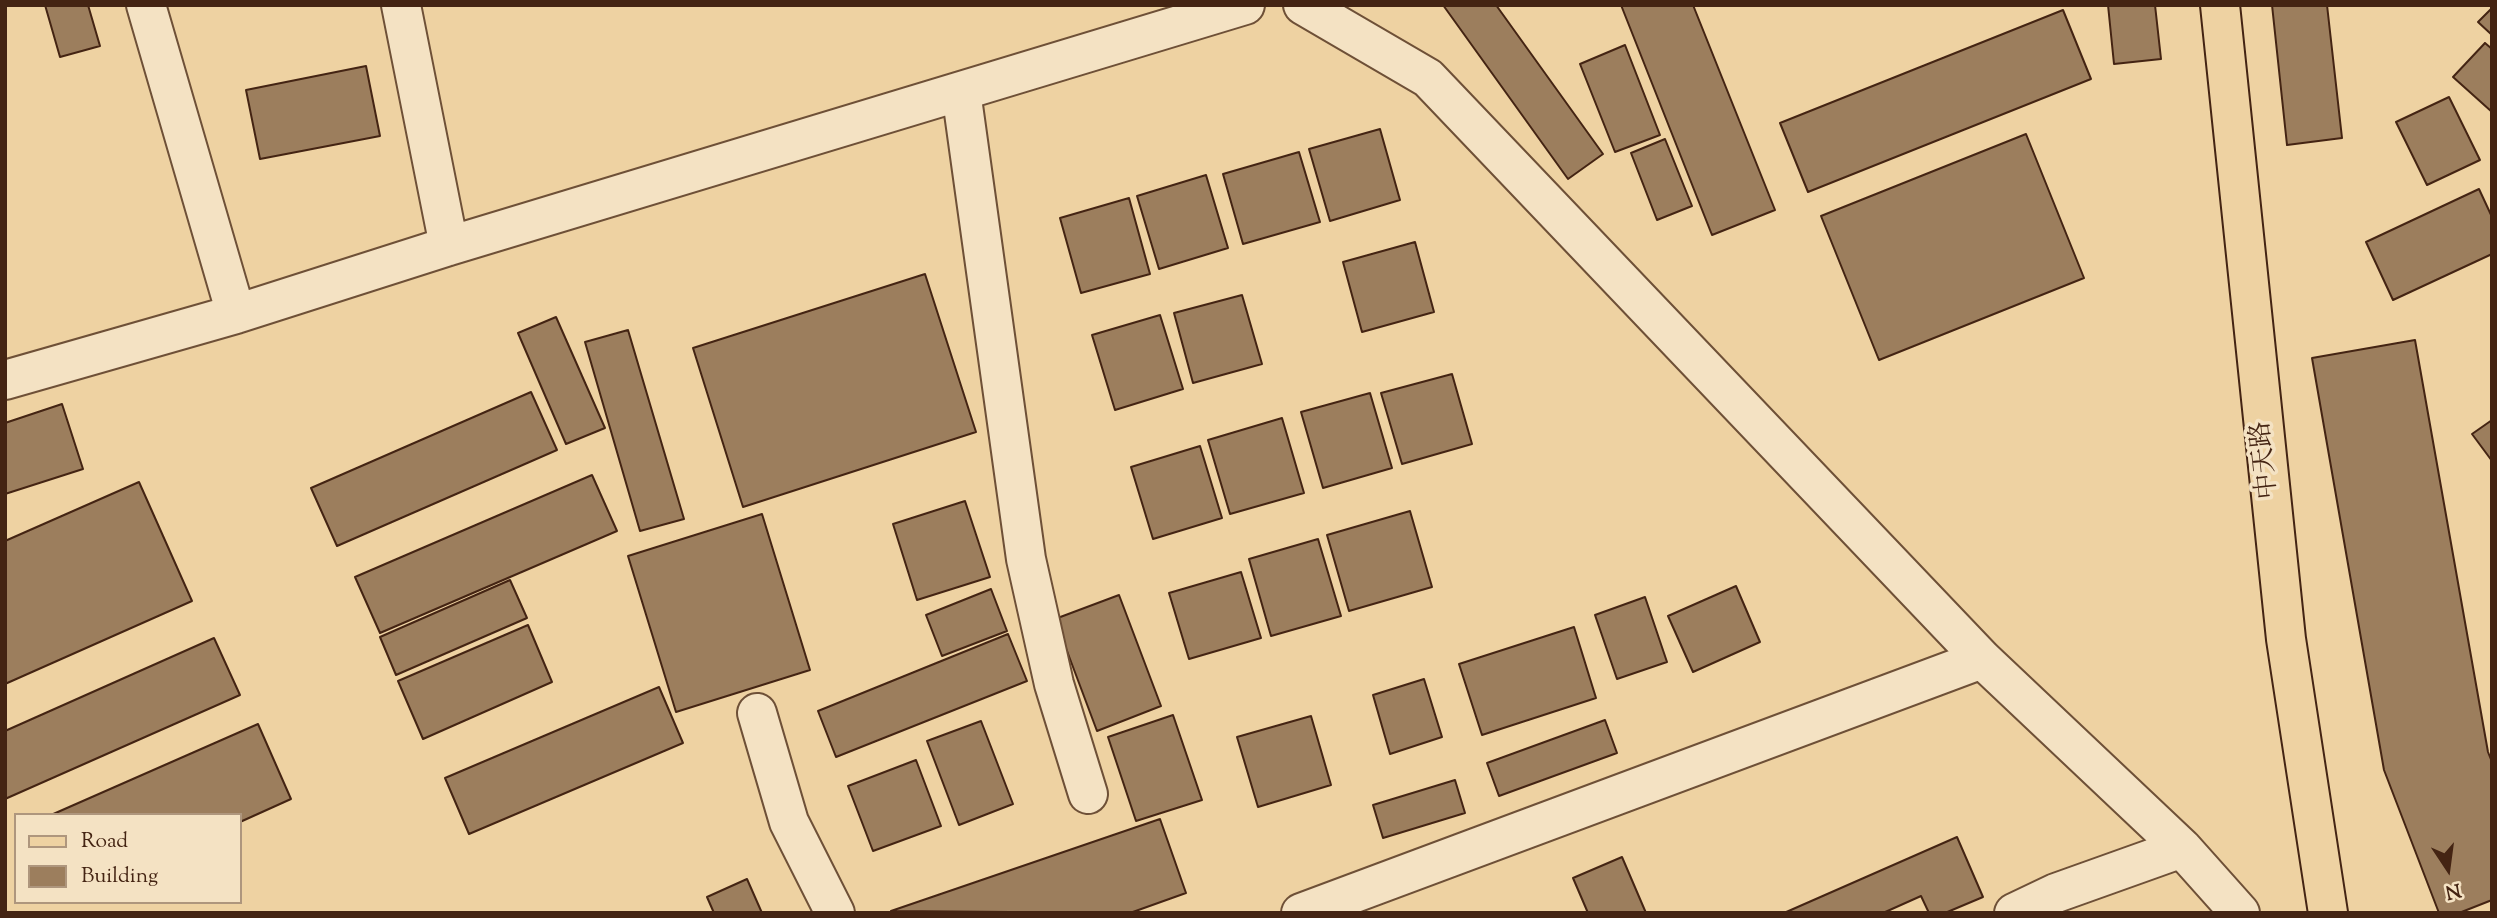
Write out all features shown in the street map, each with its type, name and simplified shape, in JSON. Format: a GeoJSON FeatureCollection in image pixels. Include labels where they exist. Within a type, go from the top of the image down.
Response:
{"type":"FeatureCollection","features":[{"type":"Feature","properties":{"kind":"main road","name":"中天路"},"geometry":{"type":"LineString","coordinates":[[2220,5],[2286,639],[2328,913]]}},
{"type":"Feature","properties":{"kind":"street"},"geometry":{"type":"LineString","coordinates":[[146,5],[236,314]]}},
{"type":"Feature","properties":{"kind":"street"},"geometry":{"type":"LineString","coordinates":[[401,5],[449,246]]}},
{"type":"Feature","properties":{"kind":"street"},"geometry":{"type":"LineString","coordinates":[[5,380],[236,314],[449,246],[1245,5]]}},
{"type":"Feature","properties":{"kind":"street"},"geometry":{"type":"LineString","coordinates":[[1303,5],[1427,78],[1982,659],[2182,848],[2240,913]]}},
{"type":"Feature","properties":{"kind":"street"},"geometry":{"type":"LineString","coordinates":[[961,91],[1026,559],[1054,684],[1088,794]]}},
{"type":"Feature","properties":{"kind":"street"},"geometry":{"type":"LineString","coordinates":[[1301,913],[1345,905],[1982,659]]}},
{"type":"Feature","properties":{"kind":"street"},"geometry":{"type":"LineString","coordinates":[[757,713],[789,822],[835,913]]}},
{"type":"Feature","properties":{"kind":"street"},"geometry":{"type":"LineString","coordinates":[[2014,913],[2056,893],[2182,848]]}},
{"type":"Feature","properties":{"kind":"building"},"geometry":{"type":"Polygon","coordinates":[[[45,5],[88,5],[100,46],[60,57],[45,5]]]}},
{"type":"Feature","properties":{"kind":"building"},"geometry":{"type":"Polygon","coordinates":[[[1443,5],[1496,5],[1603,154],[1568,179],[1443,5]]]}},
{"type":"Feature","properties":{"kind":"building"},"geometry":{"type":"Polygon","coordinates":[[[1621,5],[1693,5],[1775,210],[1712,235],[1621,5]]]}},
{"type":"Feature","properties":{"kind":"building"},"geometry":{"type":"Polygon","coordinates":[[[2108,5],[2155,5],[2161,59],[2114,64],[2108,5]]]}},
{"type":"Feature","properties":{"kind":"building"},"geometry":{"type":"Polygon","coordinates":[[[2272,5],[2327,5],[2342,138],[2287,145],[2272,5]]]}},
{"type":"Feature","properties":{"kind":"building"},"geometry":{"type":"Polygon","coordinates":[[[2492,8],[2492,35],[2478,22],[2492,8]]]}},
{"type":"Feature","properties":{"kind":"building"},"geometry":{"type":"Polygon","coordinates":[[[2063,10],[2091,79],[1808,192],[1780,123],[2063,10]]]}},
{"type":"Feature","properties":{"kind":"building"},"geometry":{"type":"Polygon","coordinates":[[[2485,43],[2492,49],[2492,112],[2453,77],[2485,43]]]}},
{"type":"Feature","properties":{"kind":"building"},"geometry":{"type":"Polygon","coordinates":[[[1625,45],[1660,135],[1615,152],[1580,64],[1625,45]]]}},
{"type":"Feature","properties":{"kind":"building"},"geometry":{"type":"Polygon","coordinates":[[[366,66],[380,136],[260,159],[246,90],[366,66]]]}},
{"type":"Feature","properties":{"kind":"building"},"geometry":{"type":"Polygon","coordinates":[[[2449,97],[2480,160],[2427,185],[2396,122],[2449,97]]]}},
{"type":"Feature","properties":{"kind":"building"},"geometry":{"type":"Polygon","coordinates":[[[1380,129],[1400,200],[1330,221],[1309,149],[1380,129]]]}},
{"type":"Feature","properties":{"kind":"building"},"geometry":{"type":"Polygon","coordinates":[[[2026,134],[2084,278],[1879,360],[1821,216],[2026,134]]]}},
{"type":"Feature","properties":{"kind":"building"},"geometry":{"type":"Polygon","coordinates":[[[1665,139],[1692,206],[1657,220],[1631,153],[1665,139]]]}},
{"type":"Feature","properties":{"kind":"building"},"geometry":{"type":"Polygon","coordinates":[[[1299,152],[1320,222],[1243,244],[1223,174],[1299,152]]]}},
{"type":"Feature","properties":{"kind":"building"},"geometry":{"type":"Polygon","coordinates":[[[1206,175],[1228,248],[1159,269],[1137,196],[1206,175]]]}},
{"type":"Feature","properties":{"kind":"building"},"geometry":{"type":"Polygon","coordinates":[[[2479,189],[2492,217],[2492,254],[2393,300],[2366,242],[2479,189]]]}},
{"type":"Feature","properties":{"kind":"building"},"geometry":{"type":"Polygon","coordinates":[[[1129,198],[1150,274],[1081,293],[1060,218],[1129,198]]]}},
{"type":"Feature","properties":{"kind":"building"},"geometry":{"type":"Polygon","coordinates":[[[1415,242],[1434,312],[1362,332],[1343,262],[1415,242]]]}},
{"type":"Feature","properties":{"kind":"building"},"geometry":{"type":"Polygon","coordinates":[[[925,274],[976,432],[743,507],[693,348],[925,274]]]}},
{"type":"Feature","properties":{"kind":"building"},"geometry":{"type":"Polygon","coordinates":[[[1242,295],[1262,364],[1193,383],[1174,313],[1242,295]]]}},
{"type":"Feature","properties":{"kind":"building"},"geometry":{"type":"Polygon","coordinates":[[[1160,315],[1183,389],[1115,410],[1092,335],[1160,315]]]}},
{"type":"Feature","properties":{"kind":"building"},"geometry":{"type":"Polygon","coordinates":[[[556,317],[605,428],[566,444],[518,333],[556,317]]]}},
{"type":"Feature","properties":{"kind":"building"},"geometry":{"type":"Polygon","coordinates":[[[628,330],[684,519],[640,531],[585,342],[628,330]]]}},
{"type":"Feature","properties":{"kind":"building"},"geometry":{"type":"Polygon","coordinates":[[[2415,340],[2488,752],[2492,762],[2492,900],[2459,913],[2439,913],[2384,770],[2312,358],[2415,340]]]}},
{"type":"Feature","properties":{"kind":"building"},"geometry":{"type":"Polygon","coordinates":[[[1452,374],[1472,444],[1402,464],[1381,393],[1452,374]]]}},
{"type":"Feature","properties":{"kind":"building"},"geometry":{"type":"Polygon","coordinates":[[[531,392],[557,450],[337,546],[311,488],[531,392]]]}},
{"type":"Feature","properties":{"kind":"building"},"geometry":{"type":"Polygon","coordinates":[[[1370,393],[1392,468],[1323,488],[1301,412],[1370,393]]]}},
{"type":"Feature","properties":{"kind":"building"},"geometry":{"type":"Polygon","coordinates":[[[62,404],[83,469],[5,494],[5,423],[62,404]]]}},
{"type":"Feature","properties":{"kind":"building"},"geometry":{"type":"Polygon","coordinates":[[[1282,418],[1304,493],[1230,514],[1208,440],[1282,418]]]}},
{"type":"Feature","properties":{"kind":"building"},"geometry":{"type":"Polygon","coordinates":[[[2492,420],[2492,461],[2472,434],[2492,420]]]}},
{"type":"Feature","properties":{"kind":"building"},"geometry":{"type":"Polygon","coordinates":[[[1200,446],[1222,518],[1153,539],[1131,467],[1200,446]]]}},
{"type":"Feature","properties":{"kind":"building"},"geometry":{"type":"Polygon","coordinates":[[[592,475],[617,531],[380,633],[355,577],[592,475]]]}},
{"type":"Feature","properties":{"kind":"building"},"geometry":{"type":"Polygon","coordinates":[[[139,482],[192,601],[5,684],[5,541],[139,482]]]}},
{"type":"Feature","properties":{"kind":"building"},"geometry":{"type":"Polygon","coordinates":[[[965,501],[990,577],[917,600],[893,524],[965,501]]]}},
{"type":"Feature","properties":{"kind":"building"},"geometry":{"type":"Polygon","coordinates":[[[1410,511],[1432,587],[1349,611],[1327,535],[1410,511]]]}},
{"type":"Feature","properties":{"kind":"building"},"geometry":{"type":"Polygon","coordinates":[[[762,514],[810,670],[676,712],[628,556],[762,514]]]}},
{"type":"Feature","properties":{"kind":"building"},"geometry":{"type":"Polygon","coordinates":[[[1318,539],[1341,616],[1271,636],[1249,559],[1318,539]]]}},
{"type":"Feature","properties":{"kind":"building"},"geometry":{"type":"Polygon","coordinates":[[[1241,572],[1261,638],[1189,659],[1169,593],[1241,572]]]}},
{"type":"Feature","properties":{"kind":"building"},"geometry":{"type":"Polygon","coordinates":[[[510,580],[527,618],[396,675],[380,637],[510,580]]]}},
{"type":"Feature","properties":{"kind":"building"},"geometry":{"type":"Polygon","coordinates":[[[1736,586],[1760,642],[1693,672],[1668,616],[1736,586]]]}},
{"type":"Feature","properties":{"kind":"building"},"geometry":{"type":"Polygon","coordinates":[[[991,589],[1007,631],[942,656],[926,615],[991,589]]]}},
{"type":"Feature","properties":{"kind":"building"},"geometry":{"type":"Polygon","coordinates":[[[1119,595],[1161,706],[1097,731],[1055,619],[1119,595]]]}},
{"type":"Feature","properties":{"kind":"building"},"geometry":{"type":"Polygon","coordinates":[[[1645,597],[1667,662],[1617,679],[1595,615],[1645,597]]]}},
{"type":"Feature","properties":{"kind":"building"},"geometry":{"type":"Polygon","coordinates":[[[528,625],[552,682],[423,739],[398,681],[528,625]]]}},
{"type":"Feature","properties":{"kind":"building"},"geometry":{"type":"Polygon","coordinates":[[[1574,627],[1596,698],[1482,735],[1459,664],[1574,627]]]}},
{"type":"Feature","properties":{"kind":"building"},"geometry":{"type":"Polygon","coordinates":[[[1008,634],[1027,681],[836,757],[818,711],[1008,634]]]}},
{"type":"Feature","properties":{"kind":"building"},"geometry":{"type":"Polygon","coordinates":[[[214,638],[240,695],[5,799],[5,731],[214,638]]]}},
{"type":"Feature","properties":{"kind":"building"},"geometry":{"type":"Polygon","coordinates":[[[1424,679],[1442,737],[1390,754],[1373,695],[1424,679]]]}},
{"type":"Feature","properties":{"kind":"building"},"geometry":{"type":"Polygon","coordinates":[[[659,687],[683,743],[469,834],[445,778],[659,687]]]}},
{"type":"Feature","properties":{"kind":"building"},"geometry":{"type":"Polygon","coordinates":[[[1173,715],[1202,800],[1136,821],[1108,737],[1173,715]]]}},
{"type":"Feature","properties":{"kind":"building"},"geometry":{"type":"Polygon","coordinates":[[[1311,716],[1331,785],[1258,807],[1237,737],[1311,716]]]}},
{"type":"Feature","properties":{"kind":"building"},"geometry":{"type":"Polygon","coordinates":[[[1605,720],[1617,753],[1499,796],[1487,763],[1605,720]]]}},
{"type":"Feature","properties":{"kind":"building"},"geometry":{"type":"Polygon","coordinates":[[[981,721],[1013,804],[959,825],[927,741],[981,721]]]}},
{"type":"Feature","properties":{"kind":"building"},"geometry":{"type":"Polygon","coordinates":[[[258,724],[291,799],[242,821],[242,813],[56,813],[258,724]]]}},
{"type":"Feature","properties":{"kind":"building"},"geometry":{"type":"Polygon","coordinates":[[[916,760],[941,826],[873,851],[848,786],[916,760]]]}},
{"type":"Feature","properties":{"kind":"building"},"geometry":{"type":"Polygon","coordinates":[[[1455,780],[1465,813],[1383,838],[1373,805],[1455,780]]]}},
{"type":"Feature","properties":{"kind":"building"},"geometry":{"type":"Polygon","coordinates":[[[1160,819],[1186,893],[1130,913],[891,911],[1160,819]]]}},
{"type":"Feature","properties":{"kind":"building"},"geometry":{"type":"Polygon","coordinates":[[[1957,837],[1983,897],[1945,913],[1929,913],[1921,896],[1883,913],[1784,913],[1957,837]]]}},
{"type":"Feature","properties":{"kind":"building"},"geometry":{"type":"Polygon","coordinates":[[[1622,857],[1646,913],[1588,913],[1573,878],[1622,857]]]}},
{"type":"Feature","properties":{"kind":"building"},"geometry":{"type":"Polygon","coordinates":[[[747,879],[762,913],[714,913],[707,897],[747,879]]]}}]}
